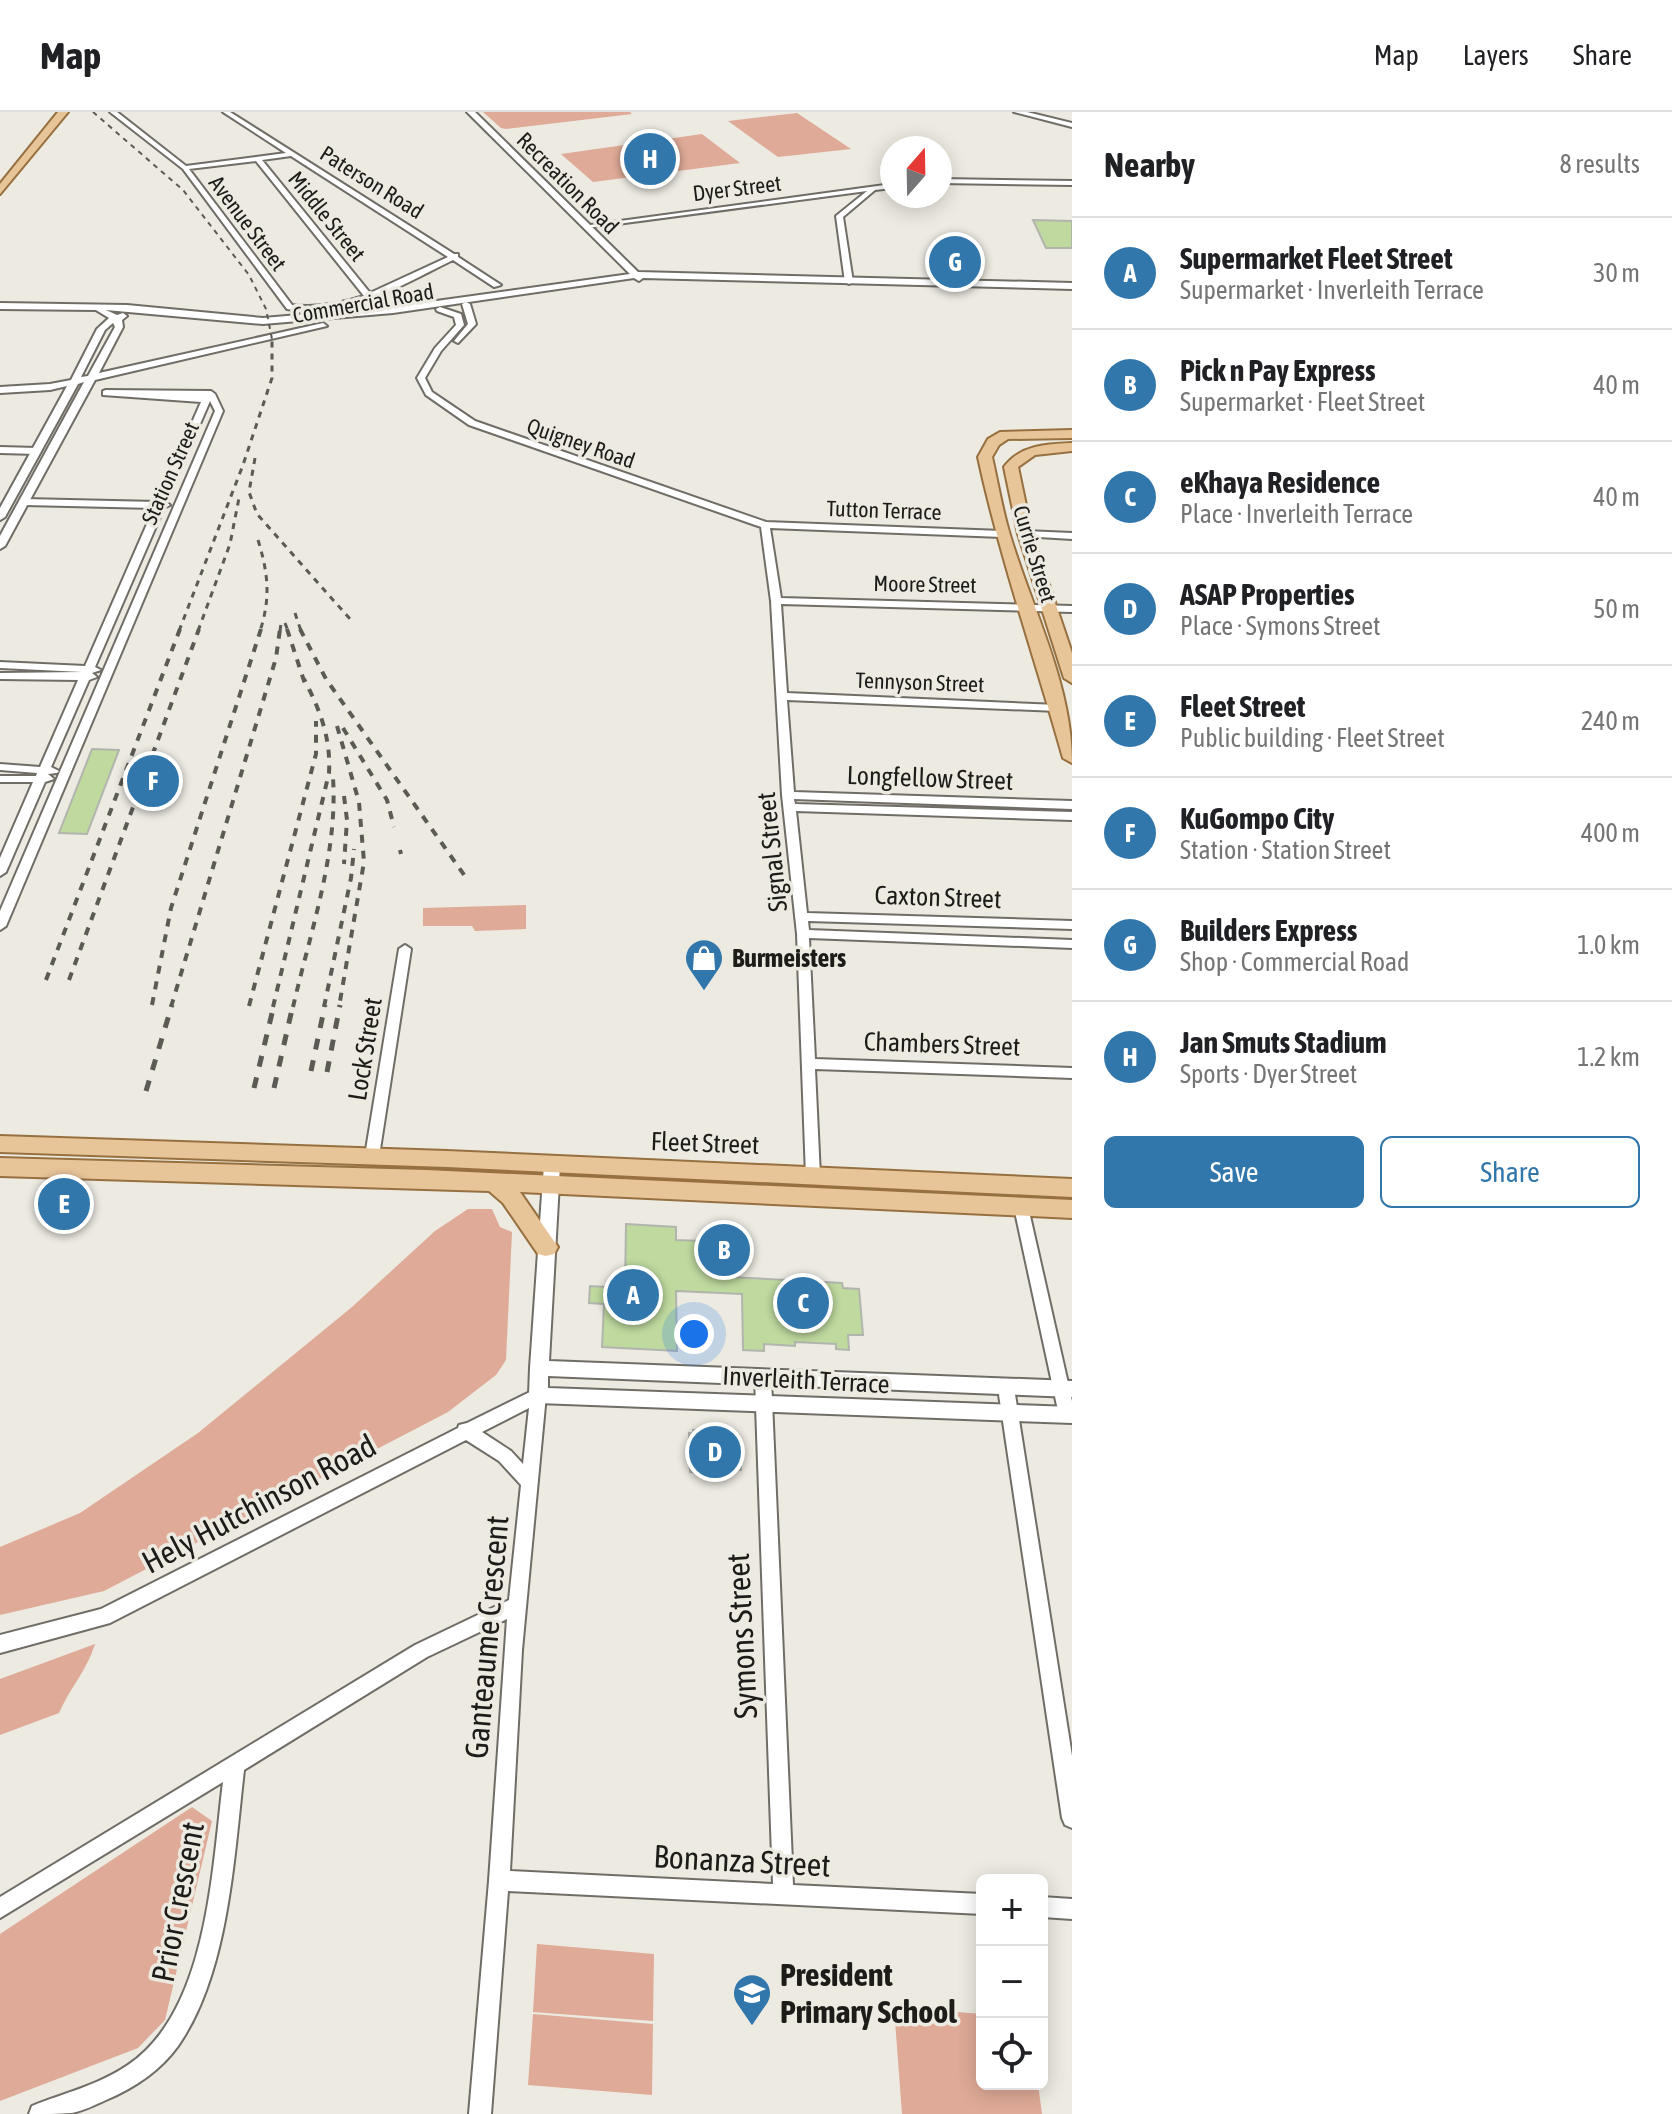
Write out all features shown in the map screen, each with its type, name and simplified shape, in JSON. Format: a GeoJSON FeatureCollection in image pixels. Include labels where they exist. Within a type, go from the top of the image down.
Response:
{"type":"FeatureCollection","features":[{"type":"Feature","properties":{"kind":"main road"},"geometry":{"type":"LineString","coordinates":[[0,191],[4,181],[63,112]]}},
{"type":"Feature","properties":{"kind":"main road","name":"Currie Street"},"geometry":{"type":"LineString","coordinates":[[1072,434],[1005,435],[993,442],[985,457],[1002,534],[1028,607],[1072,758]]}},
{"type":"Feature","properties":{"kind":"main road","name":"Currie Street"},"geometry":{"type":"LineString","coordinates":[[1072,447],[1040,449],[1017,458],[1011,467],[1025,534],[1072,678]]}},
{"type":"Feature","properties":{"kind":"main road","name":"Fleet Street"},"geometry":{"type":"LineString","coordinates":[[0,1144],[58,1158],[491,1183],[552,1176],[689,1182],[1072,1209]]}},
{"type":"Feature","properties":{"kind":"main road","name":"Fleet Street"},"geometry":{"type":"LineString","coordinates":[[0,1167],[58,1158],[372,1156],[512,1164],[552,1176]]}},
{"type":"Feature","properties":{"kind":"main road","name":"Fleet Street"},"geometry":{"type":"LineString","coordinates":[[689,1182],[813,1176],[1072,1188]]}},
{"type":"Feature","properties":{"kind":"main road"},"geometry":{"type":"LineString","coordinates":[[491,1183],[511,1197],[546,1247]]}},
{"type":"Feature","properties":{"kind":"street","name":"Avenue Street"},"geometry":{"type":"LineString","coordinates":[[113,112],[185,168],[290,307],[331,307],[367,295],[455,256]]}},
{"type":"Feature","properties":{"kind":"street","name":"Paterson Road"},"geometry":{"type":"LineString","coordinates":[[226,112],[497,285]]}},
{"type":"Feature","properties":{"kind":"street","name":"Recreation Road"},"geometry":{"type":"LineString","coordinates":[[471,112],[639,277]]}},
{"type":"Feature","properties":{"kind":"street"},"geometry":{"type":"LineString","coordinates":[[1018,112],[1072,125]]}},
{"type":"Feature","properties":{"kind":"street"},"geometry":{"type":"LineString","coordinates":[[185,168],[293,154]]}},
{"type":"Feature","properties":{"kind":"street","name":"Middle Street"},"geometry":{"type":"LineString","coordinates":[[258,159],[367,295]]}},
{"type":"Feature","properties":{"kind":"street"},"geometry":{"type":"LineString","coordinates":[[952,181],[1072,183]]}},
{"type":"Feature","properties":{"kind":"street","name":"Dyer Street"},"geometry":{"type":"LineString","coordinates":[[587,226],[880,188]]}},
{"type":"Feature","properties":{"kind":"street"},"geometry":{"type":"LineString","coordinates":[[849,282],[839,216],[876,189]]}},
{"type":"Feature","properties":{"kind":"street"},"geometry":{"type":"LineString","coordinates":[[577,281],[613,272],[624,263]]}},
{"type":"Feature","properties":{"kind":"street","name":"Commercial Road"},"geometry":{"type":"LineString","coordinates":[[177,313],[263,321],[302,319],[393,310],[577,281],[660,276],[1072,286]]}},
{"type":"Feature","properties":{"kind":"street","name":"Commercial Road"},"geometry":{"type":"LineString","coordinates":[[28,390],[318,327],[639,277]]}},
{"type":"Feature","properties":{"kind":"street"},"geometry":{"type":"LineString","coordinates":[[432,359],[456,344],[472,324],[466,304]]}},
{"type":"Feature","properties":{"kind":"street"},"geometry":{"type":"LineString","coordinates":[[0,306],[83,306],[177,313]]}},
{"type":"Feature","properties":{"kind":"street"},"geometry":{"type":"LineString","coordinates":[[83,306],[117,319]]}},
{"type":"Feature","properties":{"kind":"street"},"geometry":{"type":"LineString","coordinates":[[432,359],[461,320],[440,309]]}},
{"type":"Feature","properties":{"kind":"street"},"geometry":{"type":"LineString","coordinates":[[0,517],[4,503],[37,451],[101,329],[117,319],[137,314],[177,313]]}},
{"type":"Feature","properties":{"kind":"street"},"geometry":{"type":"LineString","coordinates":[[0,546],[119,327],[117,319]]}},
{"type":"Feature","properties":{"kind":"street","name":"Quigney Road"},"geometry":{"type":"LineString","coordinates":[[432,359],[421,378],[429,393],[472,423],[765,525]]}},
{"type":"Feature","properties":{"kind":"street"},"geometry":{"type":"LineString","coordinates":[[77,401],[128,370]]}},
{"type":"Feature","properties":{"kind":"street"},"geometry":{"type":"LineString","coordinates":[[0,390],[28,390],[64,401]]}},
{"type":"Feature","properties":{"kind":"street","name":"Station Street"},"geometry":{"type":"LineString","coordinates":[[0,872],[206,399],[106,394],[204,393],[214,396],[219,411],[176,505],[64,776],[4,896],[0,926]]}},
{"type":"Feature","properties":{"kind":"street"},"geometry":{"type":"LineString","coordinates":[[0,450],[37,451]]}},
{"type":"Feature","properties":{"kind":"street"},"geometry":{"type":"LineString","coordinates":[[25,502],[176,505]]}},
{"type":"Feature","properties":{"kind":"street","name":"Tutton Terrace"},"geometry":{"type":"LineString","coordinates":[[765,525],[1002,534]]}},
{"type":"Feature","properties":{"kind":"street","name":"Signal Street"},"geometry":{"type":"LineString","coordinates":[[765,525],[776,601],[788,801],[802,917],[813,1176]]}},
{"type":"Feature","properties":{"kind":"street"},"geometry":{"type":"LineString","coordinates":[[1025,534],[1072,536]]}},
{"type":"Feature","properties":{"kind":"street","name":"Moore Street"},"geometry":{"type":"LineString","coordinates":[[776,601],[1072,609]]}},
{"type":"Feature","properties":{"kind":"street"},"geometry":{"type":"LineString","coordinates":[[0,665],[89,668],[108,673]]}},
{"type":"Feature","properties":{"kind":"street"},"geometry":{"type":"LineString","coordinates":[[0,676],[84,679],[108,673]]}},
{"type":"Feature","properties":{"kind":"street","name":"Tennyson Street"},"geometry":{"type":"LineString","coordinates":[[781,692],[1056,703]]}},
{"type":"Feature","properties":{"kind":"street"},"geometry":{"type":"LineString","coordinates":[[68,718],[89,718]]}},
{"type":"Feature","properties":{"kind":"street"},"geometry":{"type":"LineString","coordinates":[[0,767],[64,776]]}},
{"type":"Feature","properties":{"kind":"street"},"geometry":{"type":"LineString","coordinates":[[0,779],[43,774]]}},
{"type":"Feature","properties":{"kind":"street","name":"Longfellow Street"},"geometry":{"type":"LineString","coordinates":[[788,801],[1072,805]]}},
{"type":"Feature","properties":{"kind":"street","name":"Longfellow Street"},"geometry":{"type":"LineString","coordinates":[[788,801],[1072,816]]}},
{"type":"Feature","properties":{"kind":"street","name":"Caxton Street"},"geometry":{"type":"LineString","coordinates":[[802,917],[1072,925]]}},
{"type":"Feature","properties":{"kind":"street","name":"Caxton Street"},"geometry":{"type":"LineString","coordinates":[[803,934],[1072,944]]}},
{"type":"Feature","properties":{"kind":"street","name":"Lock Street"},"geometry":{"type":"LineString","coordinates":[[372,1156],[405,949]]}},
{"type":"Feature","properties":{"kind":"street","name":"Chambers Street"},"geometry":{"type":"LineString","coordinates":[[810,1064],[1072,1073]]}},
{"type":"Feature","properties":{"kind":"street","name":"Ganteaume Crescent"},"geometry":{"type":"LineString","coordinates":[[480,2114],[499,1881],[508,1713],[538,1395],[552,1176]]}},
{"type":"Feature","properties":{"kind":"street"},"geometry":{"type":"LineString","coordinates":[[1021,1207],[1067,1389],[1069,1415]]}},
{"type":"Feature","properties":{"kind":"street","name":"Inverleith Terrace"},"geometry":{"type":"LineString","coordinates":[[539,1368],[1067,1389]]}},
{"type":"Feature","properties":{"kind":"street","name":"Symons Street"},"geometry":{"type":"LineString","coordinates":[[763,1378],[783,1892]]}},
{"type":"Feature","properties":{"kind":"street"},"geometry":{"type":"LineString","coordinates":[[1006,1388],[1072,1818]]}},
{"type":"Feature","properties":{"kind":"street","name":"Inverleith Terrace"},"geometry":{"type":"LineString","coordinates":[[538,1395],[1069,1415]]}},
{"type":"Feature","properties":{"kind":"street","name":"Hely Hutchinson Road"},"geometry":{"type":"LineString","coordinates":[[0,1644],[104,1617],[538,1395]]}},
{"type":"Feature","properties":{"kind":"street"},"geometry":{"type":"LineString","coordinates":[[465,1430],[505,1456],[531,1484]]}},
{"type":"Feature","properties":{"kind":"street","name":"Prior Crescent"},"geometry":{"type":"LineString","coordinates":[[0,1908],[421,1651],[519,1604]]}},
{"type":"Feature","properties":{"kind":"street","name":"Prior Crescent"},"geometry":{"type":"LineString","coordinates":[[40,2114],[95,2094],[146,2066],[172,2038],[195,1995],[211,1937],[235,1765]]}},
{"type":"Feature","properties":{"kind":"street","name":"Bonanza Street"},"geometry":{"type":"LineString","coordinates":[[499,1881],[783,1892],[976,1904]]}},
{"type":"Feature","properties":{"kind":"street"},"geometry":{"type":"LineString","coordinates":[[1048,1907],[1072,1909]]}},
{"type":"Feature","properties":{"kind":"shaded area"},"geometry":{"type":"Polygon","coordinates":[[[483,112],[630,112],[632,114],[506,129],[483,112]]]}},
{"type":"Feature","properties":{"kind":"shaded area"},"geometry":{"type":"Polygon","coordinates":[[[797,113],[851,149],[778,157],[728,121],[797,113]]]}},
{"type":"Feature","properties":{"kind":"shaded area"},"geometry":{"type":"Polygon","coordinates":[[[702,134],[740,163],[593,182],[561,154],[702,134]]]}},
{"type":"Feature","properties":{"kind":"shaded area"},"geometry":{"type":"Polygon","coordinates":[[[526,905],[526,929],[475,931],[472,926],[423,926],[423,908],[526,905]]]}},
{"type":"Feature","properties":{"kind":"shaded area"},"geometry":{"type":"Polygon","coordinates":[[[468,1209],[492,1209],[500,1227],[512,1232],[506,1360],[496,1375],[448,1412],[104,1591],[0,1615],[0,1547],[80,1513],[198,1433],[352,1307],[435,1231],[468,1209]]]}},
{"type":"Feature","properties":{"kind":"shaded area"},"geometry":{"type":"Polygon","coordinates":[[[95,1644],[59,1713],[0,1735],[0,1679],[95,1644]]]}},
{"type":"Feature","properties":{"kind":"shaded area"},"geometry":{"type":"Polygon","coordinates":[[[192,1807],[212,1821],[165,2020],[138,2048],[0,2101],[0,1934],[192,1807]]]}},
{"type":"Feature","properties":{"kind":"shaded area"},"geometry":{"type":"Polygon","coordinates":[[[537,1944],[654,1954],[653,2021],[533,2012],[537,1944]]]}},
{"type":"Feature","properties":{"kind":"shaded area"},"geometry":{"type":"Polygon","coordinates":[[[894,2007],[976,2014],[976,2090],[1039,2090],[1042,2114],[902,2114],[894,2007]]]}},
{"type":"Feature","properties":{"kind":"shaded area"},"geometry":{"type":"Polygon","coordinates":[[[533,2014],[653,2024],[652,2095],[528,2085],[533,2014]]]}},
{"type":"Feature","properties":{"kind":"building"},"geometry":{"type":"Polygon","coordinates":[[[1033,220],[1072,221],[1072,248],[1046,248],[1033,220]]]}},
{"type":"Feature","properties":{"kind":"building"},"geometry":{"type":"Polygon","coordinates":[[[92,749],[119,750],[87,834],[59,833],[92,749]]]}},
{"type":"Feature","properties":{"kind":"building"},"geometry":{"type":"Polygon","coordinates":[[[626,1224],[676,1227],[676,1240],[729,1242],[729,1277],[842,1283],[843,1288],[859,1289],[863,1335],[848,1335],[849,1350],[836,1349],[836,1344],[795,1342],[795,1346],[764,1344],[764,1351],[743,1350],[742,1294],[676,1291],[677,1351],[602,1347],[604,1304],[589,1303],[590,1286],[625,1288],[626,1224]]]}},
{"type":"Feature","properties":{"kind":"building"},"geometry":{"type":"Polygon","coordinates":[[[693,1430],[739,1435],[741,1470],[709,1470],[710,1475],[690,1472],[689,1433],[694,1434],[693,1430]]]}},
{"type":"Feature","properties":{"kind":"railway"},"geometry":{"type":"LineString","coordinates":[[93,112],[183,190],[249,275],[266,309],[272,339]]}},
{"type":"Feature","properties":{"kind":"railway"},"geometry":{"type":"LineString","coordinates":[[179,631],[243,465],[272,378],[272,339]]}},
{"type":"Feature","properties":{"kind":"railway"},"geometry":{"type":"LineString","coordinates":[[255,458],[249,492],[257,514],[350,619]]}},
{"type":"Feature","properties":{"kind":"railway"},"geometry":{"type":"LineString","coordinates":[[198,631],[230,544],[239,498]]}},
{"type":"Feature","properties":{"kind":"railway"},"geometry":{"type":"LineString","coordinates":[[258,540],[267,585],[260,631]]}},
{"type":"Feature","properties":{"kind":"railway"},"geometry":{"type":"LineString","coordinates":[[295,613],[301,631]]}},
{"type":"Feature","properties":{"kind":"railway"},"geometry":{"type":"LineString","coordinates":[[285,623],[288,631]]}},
{"type":"Feature","properties":{"kind":"railway"},"geometry":{"type":"LineString","coordinates":[[280,631],[281,624]]}},
{"type":"Feature","properties":{"kind":"railway"},"geometry":{"type":"LineString","coordinates":[[46,980],[180,629]]}},
{"type":"Feature","properties":{"kind":"railway"},"geometry":{"type":"LineString","coordinates":[[69,980],[199,629]]}},
{"type":"Feature","properties":{"kind":"railway"},"geometry":{"type":"LineString","coordinates":[[152,1005],[171,908],[261,629]]}},
{"type":"Feature","properties":{"kind":"railway"},"geometry":{"type":"LineString","coordinates":[[171,1007],[276,658],[280,629]]}},
{"type":"Feature","properties":{"kind":"railway"},"geometry":{"type":"LineString","coordinates":[[287,629],[307,690]]}},
{"type":"Feature","properties":{"kind":"railway"},"geometry":{"type":"LineString","coordinates":[[301,631],[326,679],[467,879]]}},
{"type":"Feature","properties":{"kind":"railway"},"geometry":{"type":"LineString","coordinates":[[273,1007],[329,773],[323,724],[304,679]]}},
{"type":"Feature","properties":{"kind":"railway"},"geometry":{"type":"LineString","coordinates":[[249,1006],[316,754],[316,721]]}},
{"type":"Feature","properties":{"kind":"railway"},"geometry":{"type":"LineString","coordinates":[[337,726],[359,802],[364,862],[339,1007]]}},
{"type":"Feature","properties":{"kind":"railway"},"geometry":{"type":"LineString","coordinates":[[343,728],[387,800],[394,827]]}},
{"type":"Feature","properties":{"kind":"railway"},"geometry":{"type":"LineString","coordinates":[[293,1007],[327,864],[333,778]]}},
{"type":"Feature","properties":{"kind":"railway"},"geometry":{"type":"LineString","coordinates":[[344,796],[347,820],[344,864]]}},
{"type":"Feature","properties":{"kind":"railway"},"geometry":{"type":"LineString","coordinates":[[324,1007],[351,878],[354,849]]}},
{"type":"Feature","properties":{"kind":"railway"},"geometry":{"type":"LineString","coordinates":[[400,850],[401,854]]}},
{"type":"Feature","properties":{"kind":"railway"},"geometry":{"type":"LineString","coordinates":[[146,1091],[172,1005]]}},
{"type":"Feature","properties":{"kind":"railway"},"geometry":{"type":"LineString","coordinates":[[254,1088],[274,1005]]}},
{"type":"Feature","properties":{"kind":"railway"},"geometry":{"type":"LineString","coordinates":[[274,1088],[293,1005]]}},
{"type":"Feature","properties":{"kind":"railway"},"geometry":{"type":"LineString","coordinates":[[311,1071],[325,1005]]}},
{"type":"Feature","properties":{"kind":"railway"},"geometry":{"type":"LineString","coordinates":[[327,1072],[340,1005]]}},
{"type":"Feature","properties":{"kind":"place","name":"Jan Smuts Stadium"},"geometry":{"type":"Point","coordinates":[650,159]}},
{"type":"Feature","properties":{"kind":"place","name":"Builders Express"},"geometry":{"type":"Point","coordinates":[955,262]}},
{"type":"Feature","properties":{"kind":"place","name":"KuGompo City"},"geometry":{"type":"Point","coordinates":[153,781]}},
{"type":"Feature","properties":{"kind":"place","name":"Burmeisters"},"geometry":{"type":"Point","coordinates":[704,992]}},
{"type":"Feature","properties":{"kind":"place","name":"Fleet Street"},"geometry":{"type":"Point","coordinates":[64,1204]}},
{"type":"Feature","properties":{"kind":"place","name":"Pick n Pay Express"},"geometry":{"type":"Point","coordinates":[724,1250]}},
{"type":"Feature","properties":{"kind":"place","name":"Supermarket Fleet Street"},"geometry":{"type":"Point","coordinates":[633,1295]}},
{"type":"Feature","properties":{"kind":"place","name":"eKhaya Residence"},"geometry":{"type":"Point","coordinates":[803,1303]}},
{"type":"Feature","properties":{"kind":"place","name":"ASAP Properties"},"geometry":{"type":"Point","coordinates":[715,1452]}},
{"type":"Feature","properties":{"kind":"place","name":"President Primary School"},"geometry":{"type":"Point","coordinates":[752,2027]}}]}
